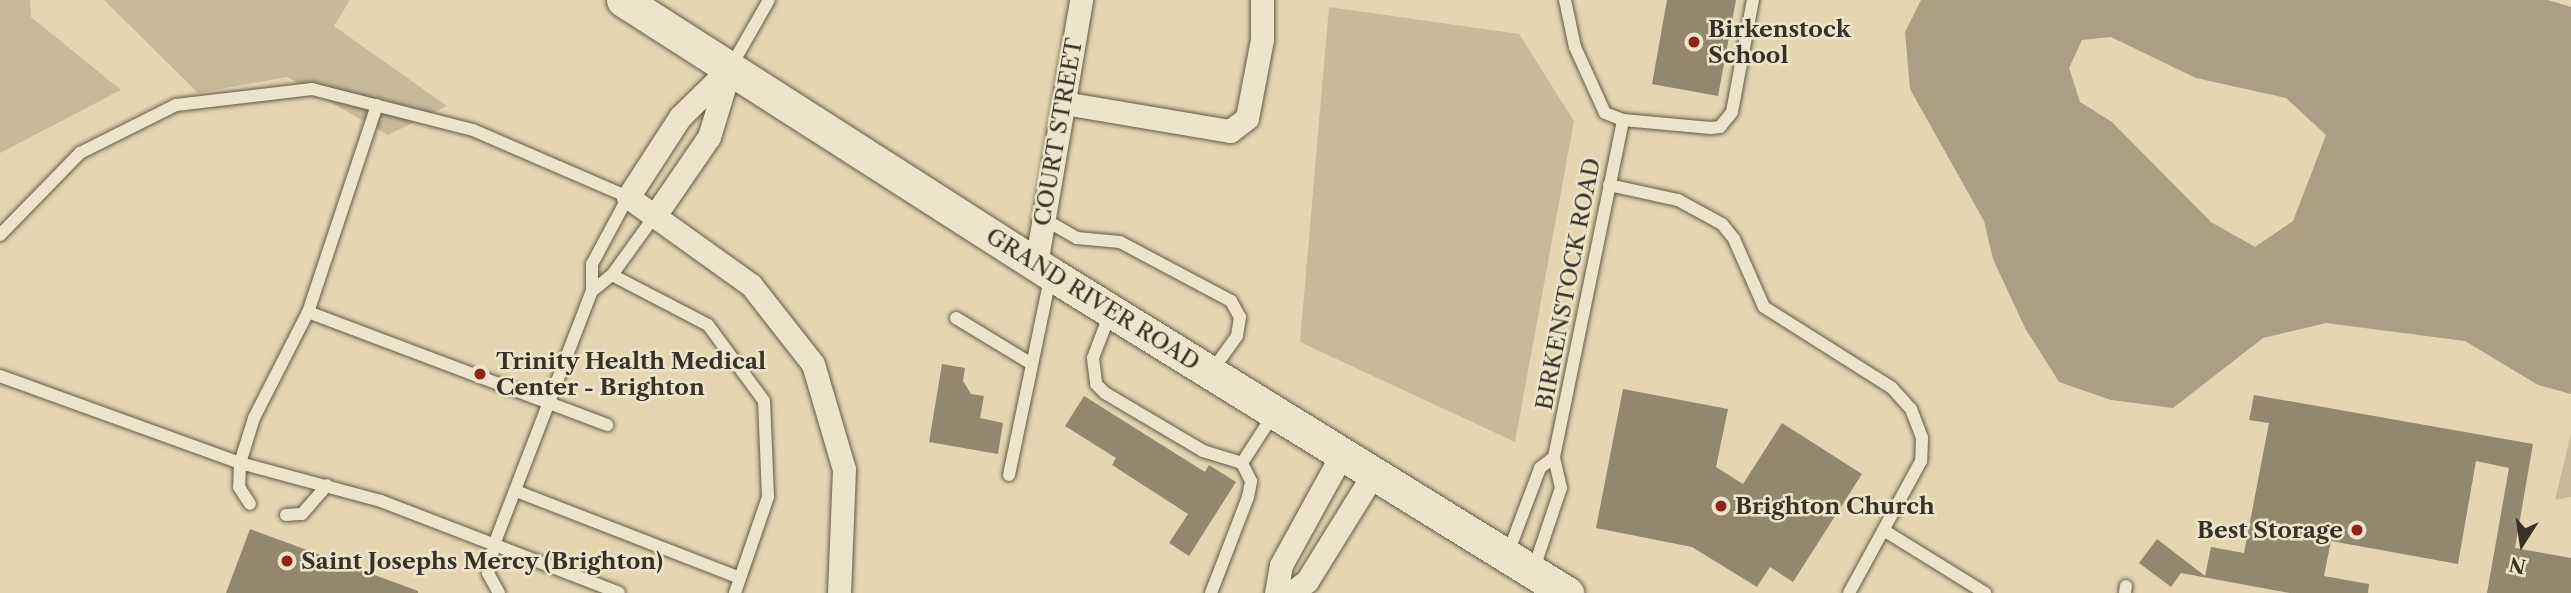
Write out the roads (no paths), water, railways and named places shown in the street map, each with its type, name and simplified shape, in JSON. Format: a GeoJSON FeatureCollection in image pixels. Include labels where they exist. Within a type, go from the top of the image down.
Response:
{"type":"FeatureCollection","features":[{"type":"Feature","properties":{"kind":"main road","name":"GRAND RIVER ROAD"},"geometry":{"type":"LineString","coordinates":[[623,0],[1043,269],[1567,593]]}},
{"type":"Feature","properties":{"kind":"street","name":"COURT STREET"},"geometry":{"type":"LineString","coordinates":[[1043,269],[1044,219],[1081,0]]}},
{"type":"Feature","properties":{"kind":"street"},"geometry":{"type":"LineString","coordinates":[[1065,103],[1230,131],[1247,118],[1262,39],[1262,0]]}},
{"type":"Feature","properties":{"kind":"street"},"geometry":{"type":"LineString","coordinates":[[730,68],[680,117],[628,197],[751,285],[813,364],[844,469],[839,593]]}},
{"type":"Feature","properties":{"kind":"street"},"geometry":{"type":"LineString","coordinates":[[656,215],[709,137],[730,68]]}},
{"type":"Feature","properties":{"kind":"street"},"geometry":{"type":"LineString","coordinates":[[1276,593],[1281,565],[1342,454]]}},
{"type":"Feature","properties":{"kind":"street"},"geometry":{"type":"LineString","coordinates":[[1290,593],[1307,581],[1374,473]]}},
{"type":"Feature","properties":{"kind":"lane"},"geometry":{"type":"LineString","coordinates":[[730,68],[769,0]]}},
{"type":"Feature","properties":{"kind":"lane"},"geometry":{"type":"LineString","coordinates":[[1557,0],[1564,6],[1605,113],[1623,120],[1710,128],[1728,121],[1753,0]]}},
{"type":"Feature","properties":{"kind":"lane"},"geometry":{"type":"LineString","coordinates":[[0,234],[80,153],[176,104],[312,89],[473,130],[628,197],[592,264],[592,291],[495,542],[488,573],[499,593]]}},
{"type":"Feature","properties":{"kind":"lane"},"geometry":{"type":"LineString","coordinates":[[250,504],[239,487],[240,463],[254,418],[308,312],[377,105]]}},
{"type":"Feature","properties":{"kind":"lane","name":"BIRKENSTOCK ROAD"},"geometry":{"type":"LineString","coordinates":[[1520,564],[1561,488],[1562,474],[1554,457],[1623,120]]}},
{"type":"Feature","properties":{"kind":"lane"},"geometry":{"type":"LineString","coordinates":[[1609,185],[1678,200],[1722,224],[1734,239],[1764,307],[1892,388],[1911,409],[1922,438],[1921,461],[1849,593]]}},
{"type":"Feature","properties":{"kind":"lane"},"geometry":{"type":"LineString","coordinates":[[592,291],[612,275],[656,215]]}},
{"type":"Feature","properties":{"kind":"lane"},"geometry":{"type":"LineString","coordinates":[[1044,219],[1077,238],[1120,242],[1231,300],[1240,317],[1237,336],[1211,373]]}},
{"type":"Feature","properties":{"kind":"lane"},"geometry":{"type":"LineString","coordinates":[[1009,475],[1030,363],[1043,269]]}},
{"type":"Feature","properties":{"kind":"lane"},"geometry":{"type":"LineString","coordinates":[[612,275],[708,325],[764,401],[768,497],[735,593]]}},
{"type":"Feature","properties":{"kind":"lane"},"geometry":{"type":"LineString","coordinates":[[1111,311],[1093,358],[1096,384],[1203,451],[1242,463],[1251,481],[1248,497],[1211,593]]}},
{"type":"Feature","properties":{"kind":"lane"},"geometry":{"type":"LineString","coordinates":[[308,312],[550,401],[607,425]]}},
{"type":"Feature","properties":{"kind":"lane"},"geometry":{"type":"LineString","coordinates":[[956,318],[1030,363]]}},
{"type":"Feature","properties":{"kind":"lane"},"geometry":{"type":"LineString","coordinates":[[0,376],[240,463],[327,485],[495,542],[619,593]]}},
{"type":"Feature","properties":{"kind":"lane"},"geometry":{"type":"LineString","coordinates":[[1242,463],[1275,412]]}},
{"type":"Feature","properties":{"kind":"lane","name":"BIRKENSTOCK ROAD"},"geometry":{"type":"LineString","coordinates":[[1520,564],[1540,468],[1554,457]]}},
{"type":"Feature","properties":{"kind":"lane"},"geometry":{"type":"LineString","coordinates":[[286,515],[302,514],[327,485]]}},
{"type":"Feature","properties":{"kind":"lane"},"geometry":{"type":"LineString","coordinates":[[516,491],[740,578]]}},
{"type":"Feature","properties":{"kind":"lane"},"geometry":{"type":"LineString","coordinates":[[1885,531],[1984,593]]}},
{"type":"Feature","properties":{"kind":"lane"},"geometry":{"type":"LineString","coordinates":[[580,593],[590,582]]}},
{"type":"Feature","properties":{"kind":"place","name":"Birkenstock School"},"geometry":{"type":"Point","coordinates":[1694,42]}},
{"type":"Feature","properties":{"kind":"place","name":"Trinity Health Medical Center - Brighton"},"geometry":{"type":"Point","coordinates":[480,374]}},
{"type":"Feature","properties":{"kind":"place","name":"Brighton Church"},"geometry":{"type":"Point","coordinates":[1721,506]}},
{"type":"Feature","properties":{"kind":"place","name":"Best Storage"},"geometry":{"type":"Point","coordinates":[2357,530]}},
{"type":"Feature","properties":{"kind":"place","name":"Saint Josephs Mercy (Brighton)"},"geometry":{"type":"Point","coordinates":[287,561]}}]}
